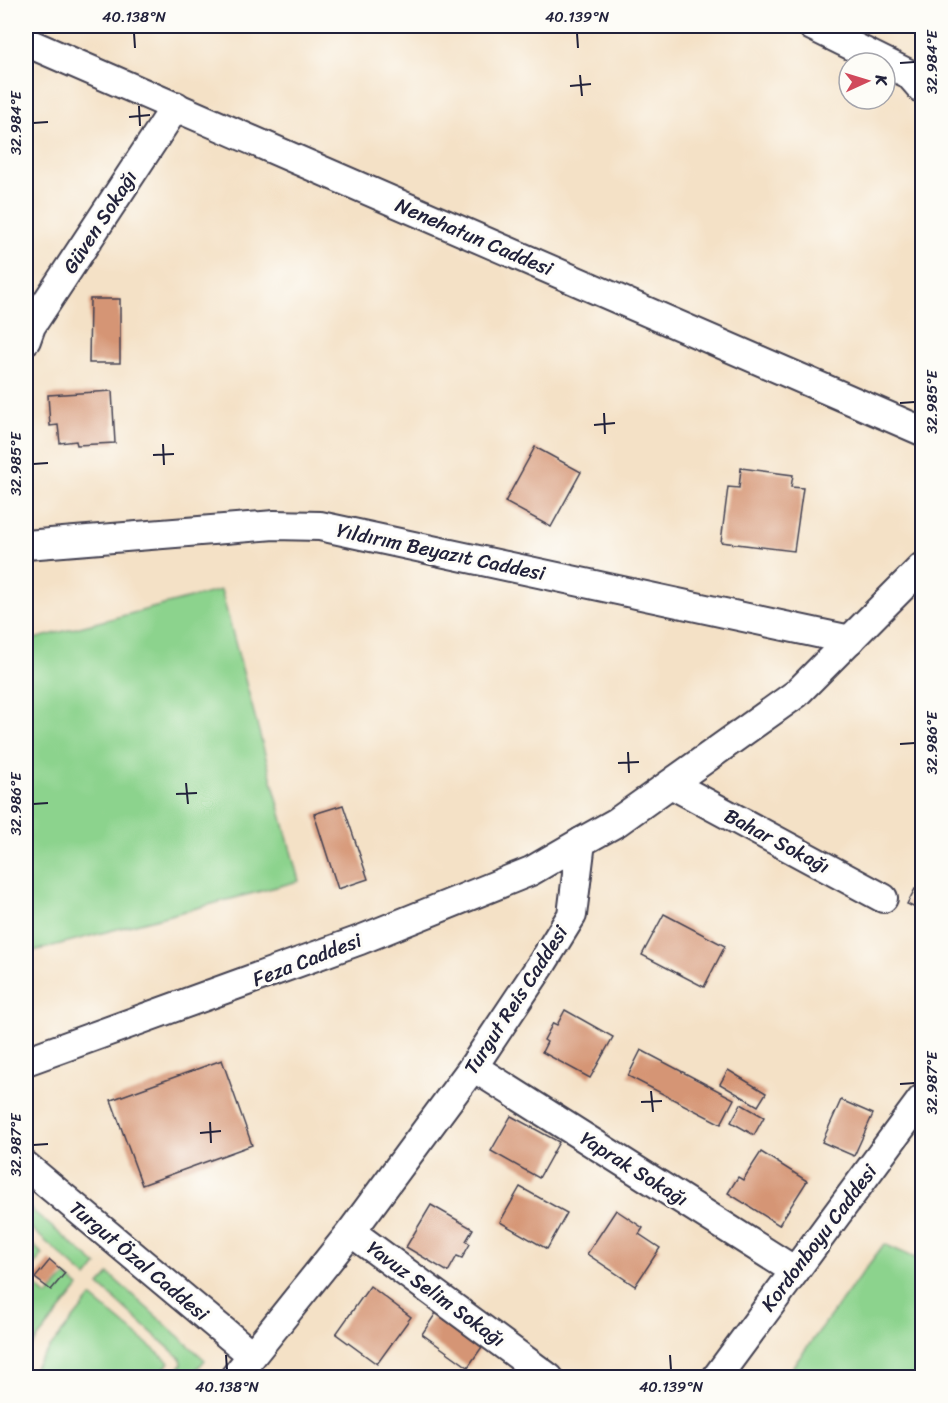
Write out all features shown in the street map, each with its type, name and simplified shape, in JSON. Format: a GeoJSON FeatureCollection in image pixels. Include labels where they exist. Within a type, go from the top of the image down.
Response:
{"type":"FeatureCollection","features":[{"type":"Feature","properties":{"kind":"street"},"geometry":{"type":"LineString","coordinates":[[812,26],[909,74],[922,89]]}},
{"type":"Feature","properties":{"kind":"street","name":"Nenehatun Caddesi"},"geometry":{"type":"LineString","coordinates":[[26,42],[922,431]]}},
{"type":"Feature","properties":{"kind":"street","name":"Güven Sokağı"},"geometry":{"type":"LineString","coordinates":[[26,340],[31,326],[176,106]]}},
{"type":"Feature","properties":{"kind":"street","name":"Yıldırım Beyazıt Caddesi"},"geometry":{"type":"LineString","coordinates":[[26,545],[274,525],[320,526],[850,640]]}},
{"type":"Feature","properties":{"kind":"street"},"geometry":{"type":"LineString","coordinates":[[582,842],[617,822],[672,784],[796,694],[922,567]]}},
{"type":"Feature","properties":{"kind":"street","name":"Bahar Sokağı"},"geometry":{"type":"LineString","coordinates":[[672,784],[883,898]]}},
{"type":"Feature","properties":{"kind":"street","name":"Feza Caddesi"},"geometry":{"type":"LineString","coordinates":[[26,1061],[360,940],[531,871],[582,842]]}},
{"type":"Feature","properties":{"kind":"street","name":"Turgut Reis Caddesi"},"geometry":{"type":"LineString","coordinates":[[234,1377],[351,1232],[473,1067],[572,915],[582,842]]}},
{"type":"Feature","properties":{"kind":"street","name":"Yaprak Sokağı"},"geometry":{"type":"LineString","coordinates":[[473,1067],[795,1271]]}},
{"type":"Feature","properties":{"kind":"street","name":"Kordonboyu Caddesi"},"geometry":{"type":"LineString","coordinates":[[716,1377],[922,1099]]}},
{"type":"Feature","properties":{"kind":"street","name":"Turgut Özal Caddesi"},"geometry":{"type":"LineString","coordinates":[[26,1166],[252,1355]]}},
{"type":"Feature","properties":{"kind":"street","name":"Yavuz Selim Sokağı"},"geometry":{"type":"LineString","coordinates":[[351,1232],[549,1377]]}},
{"type":"Feature","properties":{"kind":"green space"},"geometry":{"type":"Polygon","coordinates":[[[221,590],[299,881],[26,953],[26,641],[221,590]]]}},
{"type":"Feature","properties":{"kind":"green space"},"geometry":{"type":"Polygon","coordinates":[[[26,1205],[97,1265],[87,1278],[26,1224],[26,1205]]]}},
{"type":"Feature","properties":{"kind":"green space"},"geometry":{"type":"Polygon","coordinates":[[[26,1239],[43,1254],[30,1270],[26,1266],[29,1260],[26,1256],[26,1239]]]}},
{"type":"Feature","properties":{"kind":"green space"},"geometry":{"type":"Polygon","coordinates":[[[884,1244],[922,1261],[922,1377],[785,1377],[884,1244]]]}},
{"type":"Feature","properties":{"kind":"green space"},"geometry":{"type":"Polygon","coordinates":[[[109,1274],[205,1360],[190,1377],[171,1377],[182,1364],[181,1359],[99,1285],[109,1274]]]}},
{"type":"Feature","properties":{"kind":"green space"},"geometry":{"type":"Polygon","coordinates":[[[66,1276],[79,1287],[26,1353],[26,1278],[47,1296],[66,1276]]]}},
{"type":"Feature","properties":{"kind":"green space"},"geometry":{"type":"Polygon","coordinates":[[[91,1297],[169,1362],[158,1377],[26,1377],[91,1297]]]}},
{"type":"Feature","properties":{"kind":"building"},"geometry":{"type":"Polygon","coordinates":[[[90,299],[120,299],[120,363],[89,363],[90,299]]]}},
{"type":"Feature","properties":{"kind":"building"},"geometry":{"type":"Polygon","coordinates":[[[112,391],[115,443],[77,445],[76,441],[60,443],[58,425],[50,426],[48,395],[112,391]]]}},
{"type":"Feature","properties":{"kind":"building"},"geometry":{"type":"Polygon","coordinates":[[[535,447],[581,472],[551,527],[505,502],[535,447]]]}},
{"type":"Feature","properties":{"kind":"building"},"geometry":{"type":"Polygon","coordinates":[[[741,468],[793,475],[791,487],[803,488],[794,551],[721,542],[728,487],[739,488],[741,468]]]}},
{"type":"Feature","properties":{"kind":"building"},"geometry":{"type":"Polygon","coordinates":[[[28,604],[34,628],[26,630],[26,605],[28,604]]]}},
{"type":"Feature","properties":{"kind":"building"},"geometry":{"type":"Polygon","coordinates":[[[343,805],[368,879],[338,889],[314,814],[343,805]]]}},
{"type":"Feature","properties":{"kind":"building"},"geometry":{"type":"Polygon","coordinates":[[[915,889],[922,892],[922,911],[907,904],[915,889]]]}},
{"type":"Feature","properties":{"kind":"building"},"geometry":{"type":"Polygon","coordinates":[[[664,914],[725,946],[704,987],[642,955],[664,914]]]}},
{"type":"Feature","properties":{"kind":"building"},"geometry":{"type":"Polygon","coordinates":[[[565,1010],[613,1037],[590,1078],[542,1052],[547,1042],[544,1040],[553,1023],[557,1025],[565,1010]]]}},
{"type":"Feature","properties":{"kind":"building"},"geometry":{"type":"Polygon","coordinates":[[[641,1050],[734,1099],[721,1124],[628,1076],[641,1050]]]}},
{"type":"Feature","properties":{"kind":"building"},"geometry":{"type":"Polygon","coordinates":[[[222,1060],[252,1145],[142,1185],[111,1100],[222,1060]]]}},
{"type":"Feature","properties":{"kind":"building"},"geometry":{"type":"Polygon","coordinates":[[[728,1070],[766,1093],[758,1106],[720,1084],[728,1070]]]}},
{"type":"Feature","properties":{"kind":"building"},"geometry":{"type":"Polygon","coordinates":[[[841,1100],[873,1114],[854,1156],[822,1142],[841,1100]]]}},
{"type":"Feature","properties":{"kind":"building"},"geometry":{"type":"Polygon","coordinates":[[[741,1104],[764,1117],[754,1135],[731,1122],[741,1104]]]}},
{"type":"Feature","properties":{"kind":"building"},"geometry":{"type":"Polygon","coordinates":[[[511,1116],[559,1142],[539,1178],[491,1151],[511,1116]]]}},
{"type":"Feature","properties":{"kind":"building"},"geometry":{"type":"Polygon","coordinates":[[[761,1152],[807,1181],[779,1225],[728,1193],[738,1177],[743,1180],[761,1152]]]}},
{"type":"Feature","properties":{"kind":"building"},"geometry":{"type":"Polygon","coordinates":[[[520,1187],[567,1213],[547,1249],[500,1222],[520,1187]]]}},
{"type":"Feature","properties":{"kind":"building"},"geometry":{"type":"Polygon","coordinates":[[[431,1205],[473,1229],[466,1241],[470,1244],[462,1258],[457,1256],[448,1272],[406,1247],[431,1205]]]}},
{"type":"Feature","properties":{"kind":"building"},"geometry":{"type":"Polygon","coordinates":[[[616,1210],[643,1228],[639,1234],[660,1248],[635,1286],[587,1254],[616,1210]]]}},
{"type":"Feature","properties":{"kind":"building"},"geometry":{"type":"Polygon","coordinates":[[[50,1260],[65,1273],[51,1290],[35,1278],[50,1260]]]}},
{"type":"Feature","properties":{"kind":"building"},"geometry":{"type":"Polygon","coordinates":[[[370,1286],[411,1317],[377,1364],[336,1334],[370,1286]]]}},
{"type":"Feature","properties":{"kind":"building"},"geometry":{"type":"Polygon","coordinates":[[[436,1313],[482,1347],[468,1367],[422,1334],[436,1313]]]}}]}
